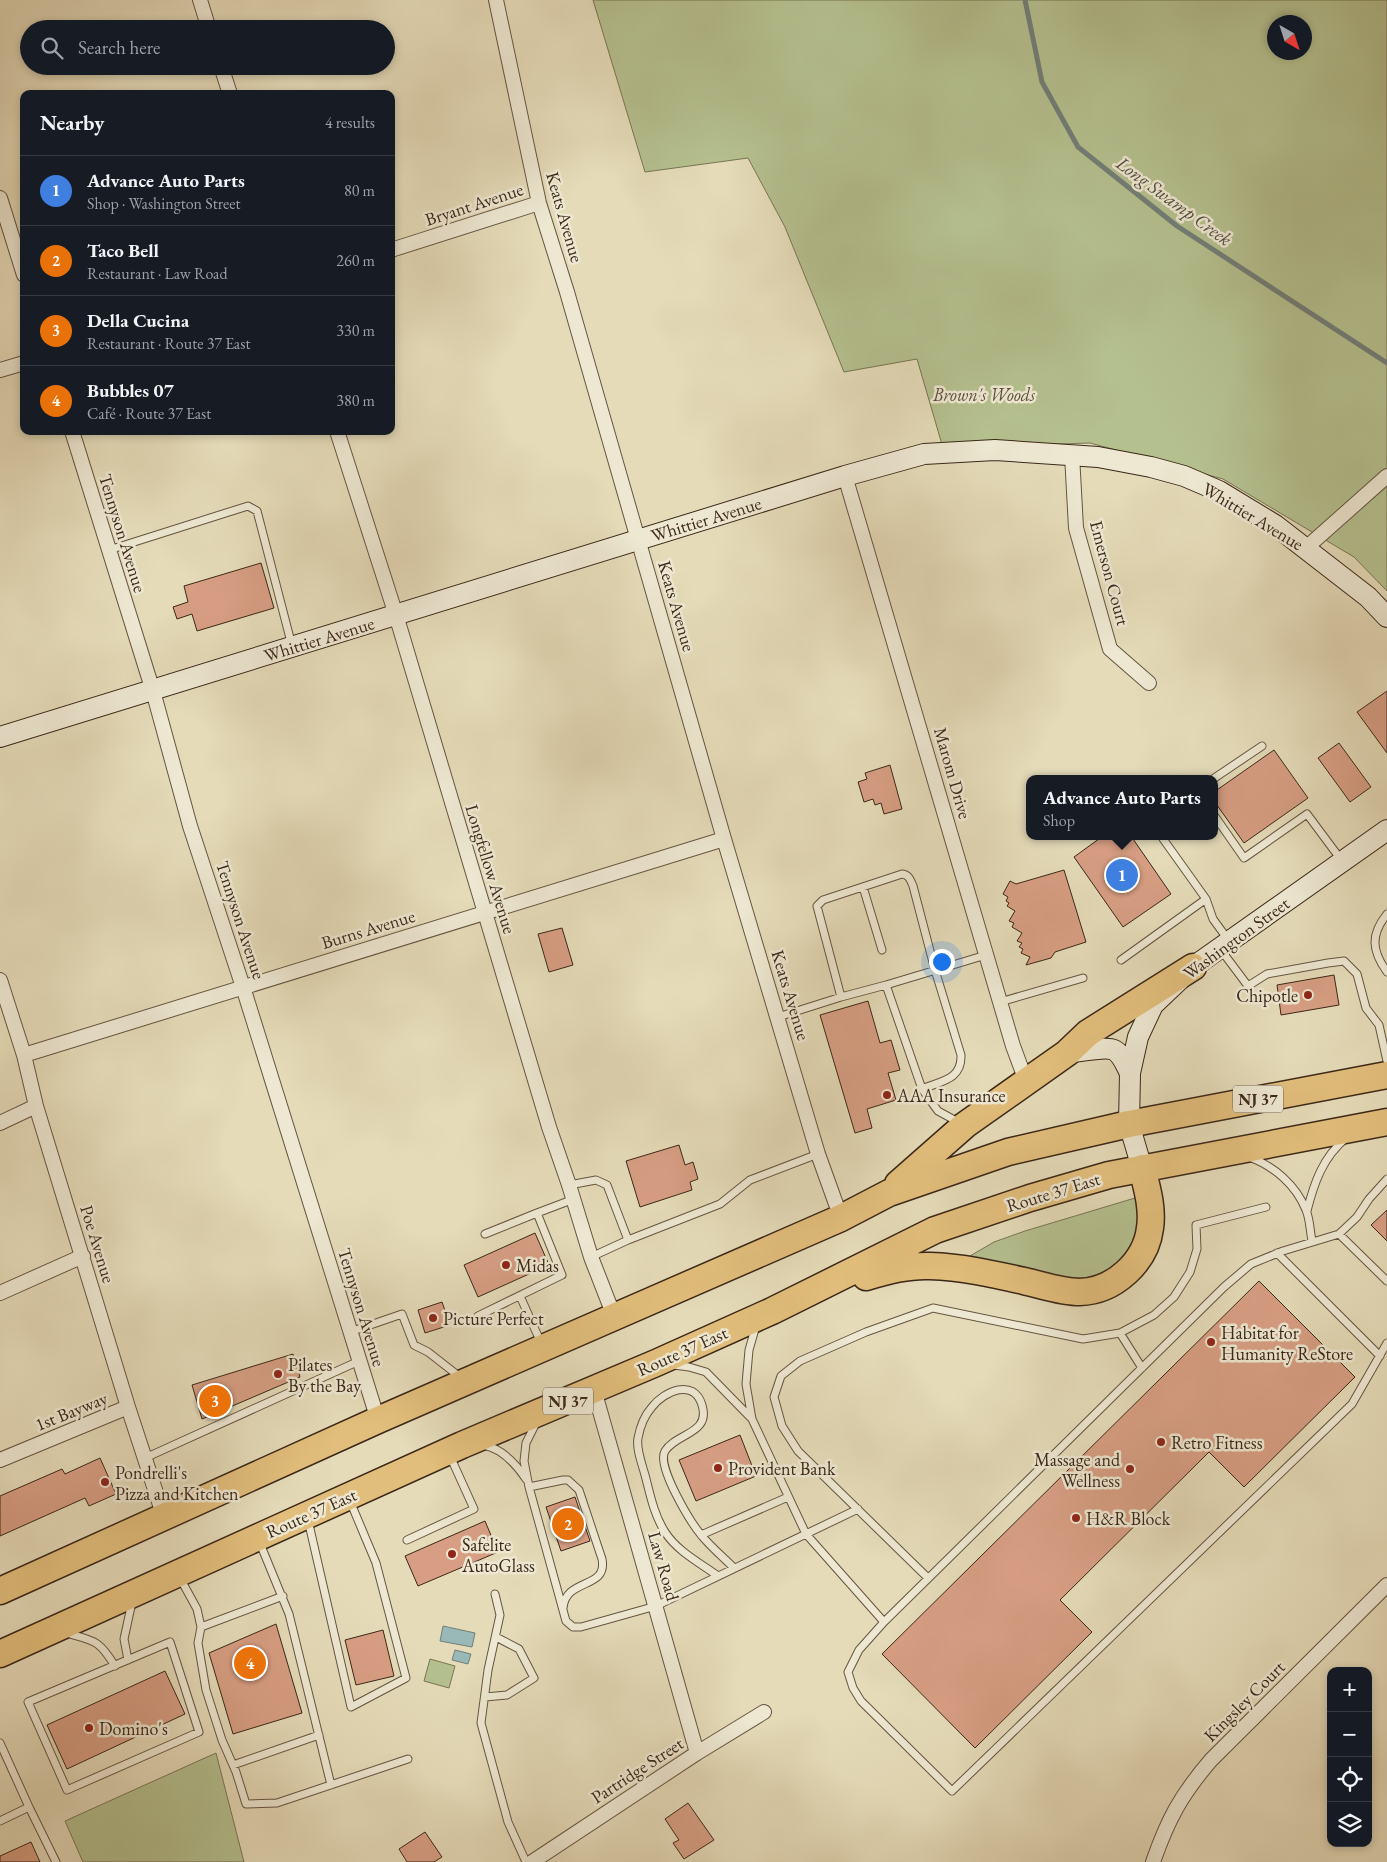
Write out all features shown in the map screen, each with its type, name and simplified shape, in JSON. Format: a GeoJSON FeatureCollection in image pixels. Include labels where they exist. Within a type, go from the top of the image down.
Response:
{"type":"FeatureCollection","features":[{"type":"Feature","properties":{"kind":"highway"},"geometry":{"type":"LineString","coordinates":[[889,1193],[965,1126],[1026,1080],[1067,1053],[1088,1033],[1192,967]]}},
{"type":"Feature","properties":{"kind":"highway","name":"NJ 37"},"geometry":{"type":"LineString","coordinates":[[0,1591],[378,1420],[841,1218],[889,1193],[1008,1152],[1129,1124],[1387,1075]]}},
{"type":"Feature","properties":{"kind":"highway","name":"Route 37 East"},"geometry":{"type":"LineString","coordinates":[[0,1654],[455,1448],[594,1390],[772,1311],[935,1230],[1030,1198],[1142,1168],[1375,1124]]}},
{"type":"Feature","properties":{"kind":"highway"},"geometry":{"type":"LineString","coordinates":[[801,1296],[895,1268],[929,1266],[985,1272],[1080,1292],[1102,1288],[1122,1277],[1144,1251],[1150,1229],[1150,1203],[1142,1168]]}},
{"type":"Feature","properties":{"kind":"street"},"geometry":{"type":"LineString","coordinates":[[200,0],[206,20]]}},
{"type":"Feature","properties":{"kind":"street","name":"Keats Avenue"},"geometry":{"type":"LineString","coordinates":[[496,0],[539,203],[568,292],[724,839],[818,1154],[841,1218]]}},
{"type":"Feature","properties":{"kind":"street"},"geometry":{"type":"LineString","coordinates":[[224,75],[229,90]]}},
{"type":"Feature","properties":{"kind":"street"},"geometry":{"type":"LineString","coordinates":[[0,198],[20,262]]}},
{"type":"Feature","properties":{"kind":"street","name":"Bryant Avenue"},"geometry":{"type":"LineString","coordinates":[[395,249],[539,203]]}},
{"type":"Feature","properties":{"kind":"street"},"geometry":{"type":"LineString","coordinates":[[0,370],[20,364]]}},
{"type":"Feature","properties":{"kind":"street","name":"Tennyson Avenue"},"geometry":{"type":"LineString","coordinates":[[73,435],[153,691],[190,826],[243,987],[378,1420]]}},
{"type":"Feature","properties":{"kind":"street","name":"Longfellow Avenue"},"geometry":{"type":"LineString","coordinates":[[338,435],[396,615],[549,1127],[574,1199],[591,1257],[614,1316]]}},
{"type":"Feature","properties":{"kind":"street","name":"Whittier Avenue"},"geometry":{"type":"LineString","coordinates":[[0,737],[639,539],[924,454],[995,450],[1098,457],[1152,467],[1184,476],[1219,491],[1275,525],[1368,596],[1387,617]]}},
{"type":"Feature","properties":{"kind":"street","name":"Emerson Court"},"geometry":{"type":"LineString","coordinates":[[1072,455],[1076,528],[1110,649],[1149,683]]}},
{"type":"Feature","properties":{"kind":"street","name":"Marom Drive"},"geometry":{"type":"LineString","coordinates":[[846,476],[1013,1046],[1026,1080]]}},
{"type":"Feature","properties":{"kind":"street"},"geometry":{"type":"LineString","coordinates":[[1306,548],[1387,476]]}},
{"type":"Feature","properties":{"kind":"street","name":"Washington Street"},"geometry":{"type":"LineString","coordinates":[[1142,1168],[1129,1124],[1130,1073],[1138,1037],[1153,1005],[1192,967],[1387,830]]}},
{"type":"Feature","properties":{"kind":"street","name":"Burns Avenue"},"geometry":{"type":"LineString","coordinates":[[24,1055],[724,839]]}},
{"type":"Feature","properties":{"kind":"street","name":"Poe Avenue"},"geometry":{"type":"LineString","coordinates":[[0,980],[24,1055],[36,1106],[128,1408],[164,1517]]}},
{"type":"Feature","properties":{"kind":"street"},"geometry":{"type":"LineString","coordinates":[[1067,1053],[1106,1049],[1114,1050],[1121,1057],[1130,1073]]}},
{"type":"Feature","properties":{"kind":"street"},"geometry":{"type":"LineString","coordinates":[[0,1123],[36,1106]]}},
{"type":"Feature","properties":{"kind":"street"},"geometry":{"type":"LineString","coordinates":[[0,1293],[82,1256]]}},
{"type":"Feature","properties":{"kind":"street","name":"Law Road"},"geometry":{"type":"LineString","coordinates":[[594,1390],[697,1753]]}},
{"type":"Feature","properties":{"kind":"street","name":"1st Bayway"},"geometry":{"type":"LineString","coordinates":[[0,1460],[128,1408]]}},
{"type":"Feature","properties":{"kind":"street","name":"Kingsley Court"},"geometry":{"type":"LineString","coordinates":[[1153,1862],[1164,1830],[1172,1814],[1181,1798],[1202,1771],[1387,1585]]}},
{"type":"Feature","properties":{"kind":"street","name":"Partridge Street"},"geometry":{"type":"LineString","coordinates":[[541,1860],[697,1753],[764,1712]]}},
{"type":"Feature","properties":{"kind":"lane"},"geometry":{"type":"LineString","coordinates":[[109,550],[248,506],[257,511],[293,647]]}},
{"type":"Feature","properties":{"kind":"lane"},"geometry":{"type":"LineString","coordinates":[[1218,776],[1262,746]]}},
{"type":"Feature","properties":{"kind":"lane"},"geometry":{"type":"LineString","coordinates":[[1218,821],[1244,858],[1307,814],[1342,861]]}},
{"type":"Feature","properties":{"kind":"lane"},"geometry":{"type":"LineString","coordinates":[[1164,840],[1206,899],[1212,919],[1224,944],[1248,986],[1267,974],[1328,962],[1344,961],[1357,974],[1366,1008],[1379,1025],[1387,1061]]}},
{"type":"Feature","properties":{"kind":"lane"},"geometry":{"type":"LineString","coordinates":[[841,997],[817,906],[823,900],[902,874],[909,877],[961,1055],[959,1071],[954,1076],[922,1089]]}},
{"type":"Feature","properties":{"kind":"lane"},"geometry":{"type":"LineString","coordinates":[[863,887],[882,950]]}},
{"type":"Feature","properties":{"kind":"lane"},"geometry":{"type":"LineString","coordinates":[[1121,960],[1206,899]]}},
{"type":"Feature","properties":{"kind":"lane"},"geometry":{"type":"LineString","coordinates":[[1387,914],[1380,922],[1373,942],[1378,960],[1387,972]]}},
{"type":"Feature","properties":{"kind":"lane"},"geometry":{"type":"LineString","coordinates":[[778,1017],[986,955]]}},
{"type":"Feature","properties":{"kind":"lane"},"geometry":{"type":"LineString","coordinates":[[1000,1002],[1083,978]]}},
{"type":"Feature","properties":{"kind":"lane"},"geometry":{"type":"LineString","coordinates":[[886,985],[922,1089],[938,1111],[965,1126]]}},
{"type":"Feature","properties":{"kind":"lane"},"geometry":{"type":"LineString","coordinates":[[1307,1211],[1313,1186],[1324,1162],[1344,1140],[1375,1124]]}},
{"type":"Feature","properties":{"kind":"lane"},"geometry":{"type":"LineString","coordinates":[[1235,1151],[1258,1160],[1279,1174],[1296,1190],[1307,1211],[1312,1241]]}},
{"type":"Feature","properties":{"kind":"lane"},"geometry":{"type":"LineString","coordinates":[[591,1257],[628,1240],[720,1204],[750,1180],[818,1154]]}},
{"type":"Feature","properties":{"kind":"lane"},"geometry":{"type":"LineString","coordinates":[[569,1185],[596,1180],[606,1185],[628,1240]]}},
{"type":"Feature","properties":{"kind":"lane"},"geometry":{"type":"LineString","coordinates":[[1387,1180],[1369,1199],[1357,1218],[1339,1234],[1312,1241],[1251,1264],[1224,1287],[928,1578],[859,1650],[848,1672],[853,1688],[861,1701],[952,1791],[1352,1404],[1387,1344]]}},
{"type":"Feature","properties":{"kind":"lane"},"geometry":{"type":"LineString","coordinates":[[485,1234],[574,1199]]}},
{"type":"Feature","properties":{"kind":"lane"},"geometry":{"type":"LineString","coordinates":[[928,1578],[798,1451],[782,1426],[774,1397],[780,1376],[800,1361],[866,1332],[933,1308],[1083,1339],[1120,1332],[1154,1315],[1174,1296],[1190,1272],[1197,1249],[1196,1225],[1266,1207]]}},
{"type":"Feature","properties":{"kind":"lane"},"geometry":{"type":"LineString","coordinates":[[478,1316],[562,1276],[537,1213]]}},
{"type":"Feature","properties":{"kind":"lane"},"geometry":{"type":"LineString","coordinates":[[1339,1234],[1387,1281]]}},
{"type":"Feature","properties":{"kind":"lane"},"geometry":{"type":"LineString","coordinates":[[1277,1254],[1380,1356]]}},
{"type":"Feature","properties":{"kind":"lane"},"geometry":{"type":"LineString","coordinates":[[520,1296],[543,1347]]}},
{"type":"Feature","properties":{"kind":"lane"},"geometry":{"type":"LineString","coordinates":[[772,1311],[755,1328],[749,1350],[746,1384],[752,1419],[806,1534],[884,1622]]}},
{"type":"Feature","properties":{"kind":"lane"},"geometry":{"type":"LineString","coordinates":[[350,1332],[402,1314],[414,1345],[428,1352],[466,1382]]}},
{"type":"Feature","properties":{"kind":"lane"},"geometry":{"type":"LineString","coordinates":[[1120,1332],[1142,1368]]}},
{"type":"Feature","properties":{"kind":"lane"},"geometry":{"type":"LineString","coordinates":[[145,1458],[359,1361]]}},
{"type":"Feature","properties":{"kind":"lane"},"geometry":{"type":"LineString","coordinates":[[656,1363],[688,1367],[706,1372],[752,1419]]}},
{"type":"Feature","properties":{"kind":"lane"},"geometry":{"type":"LineString","coordinates":[[718,1576],[688,1555],[666,1533],[656,1516],[637,1440],[642,1423],[652,1407],[666,1393],[681,1389],[690,1390],[698,1396],[703,1406],[704,1417],[696,1429],[675,1442],[665,1451],[663,1462],[677,1498],[701,1535],[734,1568]]}},
{"type":"Feature","properties":{"kind":"lane"},"geometry":{"type":"LineString","coordinates":[[548,1409],[538,1420],[526,1442],[524,1461],[528,1484],[563,1611],[566,1621],[573,1627],[581,1627],[656,1606],[858,1509]]}},
{"type":"Feature","properties":{"kind":"lane"},"geometry":{"type":"LineString","coordinates":[[407,1540],[474,1509],[455,1448],[485,1445],[501,1453],[515,1464],[528,1484]]}},
{"type":"Feature","properties":{"kind":"lane"},"geometry":{"type":"LineString","coordinates":[[528,1484],[563,1480],[568,1480],[574,1484],[583,1498],[602,1560],[603,1566],[600,1576],[596,1580],[580,1585],[570,1592],[564,1602],[563,1611]]}},
{"type":"Feature","properties":{"kind":"lane"},"geometry":{"type":"LineString","coordinates":[[306,1515],[351,1706],[406,1678],[376,1562],[348,1496]]}},
{"type":"Feature","properties":{"kind":"lane"},"geometry":{"type":"LineString","coordinates":[[701,1535],[788,1497]]}},
{"type":"Feature","properties":{"kind":"lane"},"geometry":{"type":"LineString","coordinates":[[258,1537],[289,1614],[331,1785]]}},
{"type":"Feature","properties":{"kind":"lane"},"geometry":{"type":"LineString","coordinates":[[177,1573],[197,1609],[201,1627],[198,1643],[206,1690],[246,1804],[277,1803],[408,1759]]}},
{"type":"Feature","properties":{"kind":"lane"},"geometry":{"type":"LineString","coordinates":[[128,1660],[124,1639],[134,1594]]}},
{"type":"Feature","properties":{"kind":"lane"},"geometry":{"type":"LineString","coordinates":[[495,1594],[500,1615],[488,1670],[481,1723],[508,1822],[526,1862]]}},
{"type":"Feature","properties":{"kind":"lane"},"geometry":{"type":"LineString","coordinates":[[201,1627],[282,1596]]}},
{"type":"Feature","properties":{"kind":"lane"},"geometry":{"type":"LineString","coordinates":[[54,1629],[92,1640],[104,1649],[115,1666]]}},
{"type":"Feature","properties":{"kind":"lane"},"geometry":{"type":"LineString","coordinates":[[485,1698],[507,1695],[534,1678],[519,1649],[496,1637]]}},
{"type":"Feature","properties":{"kind":"lane"},"geometry":{"type":"LineString","coordinates":[[170,1642],[199,1732],[67,1790],[28,1702],[115,1666],[170,1642]]}},
{"type":"Feature","properties":{"kind":"lane"},"geometry":{"type":"LineString","coordinates":[[233,1765],[319,1735]]}},
{"type":"Feature","properties":{"kind":"lane"},"geometry":{"type":"LineString","coordinates":[[0,1743],[56,1862]]}},
{"type":"Feature","properties":{"kind":"lane"},"geometry":{"type":"LineString","coordinates":[[0,1820],[29,1807]]}},
{"type":"Feature","properties":{"kind":"green space","name":"Brown's Woods"},"geometry":{"type":"Polygon","coordinates":[[[593,0],[1387,0],[1387,591],[1354,557],[1223,479],[1090,443],[943,448],[917,359],[844,372],[785,227],[748,158],[645,172],[593,0]]]}},
{"type":"Feature","properties":{"kind":"green space"},"geometry":{"type":"Polygon","coordinates":[[[1135,1198],[1137,1200],[1138,1219],[1133,1241],[1128,1250],[1114,1265],[1095,1275],[1085,1278],[1062,1277],[989,1264],[970,1256],[994,1242],[1025,1231],[1135,1198]]]}},
{"type":"Feature","properties":{"kind":"green space"},"geometry":{"type":"Polygon","coordinates":[[[430,1659],[455,1666],[449,1688],[424,1681],[430,1659]]]}},
{"type":"Feature","properties":{"kind":"green space"},"geometry":{"type":"Polygon","coordinates":[[[216,1753],[244,1862],[83,1862],[65,1821],[216,1753]]]}},
{"type":"Feature","properties":{"kind":"water"},"geometry":{"type":"Polygon","coordinates":[[[443,1626],[475,1633],[472,1647],[440,1641],[443,1626]]]}},
{"type":"Feature","properties":{"kind":"water"},"geometry":{"type":"Polygon","coordinates":[[[455,1650],[471,1654],[468,1664],[452,1660],[455,1650]]]}},
{"type":"Feature","properties":{"kind":"building"},"geometry":{"type":"Polygon","coordinates":[[[261,563],[274,608],[197,631],[192,614],[177,619],[173,607],[188,602],[184,586],[261,563]]]}},
{"type":"Feature","properties":{"kind":"building"},"geometry":{"type":"Polygon","coordinates":[[[1387,691],[1387,753],[1357,712],[1387,691]]]}},
{"type":"Feature","properties":{"kind":"building"},"geometry":{"type":"Polygon","coordinates":[[[1339,743],[1371,787],[1350,802],[1318,758],[1339,743]]]}},
{"type":"Feature","properties":{"kind":"building"},"geometry":{"type":"Polygon","coordinates":[[[1274,750],[1308,798],[1244,843],[1218,807],[1218,789],[1274,750]]]}},
{"type":"Feature","properties":{"kind":"building"},"geometry":{"type":"Polygon","coordinates":[[[890,765],[902,809],[884,814],[881,803],[875,805],[873,799],[864,802],[858,782],[867,779],[865,773],[890,765]]]}},
{"type":"Feature","properties":{"kind":"building"},"geometry":{"type":"Polygon","coordinates":[[[1097,840],[1134,840],[1171,894],[1123,927],[1074,857],[1097,840]]]}},
{"type":"Feature","properties":{"kind":"building"},"geometry":{"type":"Polygon","coordinates":[[[1064,870],[1086,942],[1055,952],[1051,958],[1026,965],[1030,957],[1021,953],[1023,949],[1019,947],[1022,943],[1017,941],[1022,933],[1012,927],[1014,923],[1009,921],[1015,911],[1007,906],[1009,903],[1006,901],[1008,897],[1003,894],[1010,881],[1016,884],[1064,870]]]}},
{"type":"Feature","properties":{"kind":"building"},"geometry":{"type":"Polygon","coordinates":[[[562,928],[573,965],[549,972],[538,934],[562,928]]]}},
{"type":"Feature","properties":{"kind":"building","name":"Chipotle"},"geometry":{"type":"Polygon","coordinates":[[[1334,975],[1339,1005],[1281,1015],[1277,985],[1334,975]]]}},
{"type":"Feature","properties":{"kind":"building"},"geometry":{"type":"Polygon","coordinates":[[[868,1001],[880,1043],[891,1040],[900,1070],[888,1073],[896,1100],[867,1109],[872,1128],[855,1133],[820,1015],[868,1001]]]}},
{"type":"Feature","properties":{"kind":"building"},"geometry":{"type":"Polygon","coordinates":[[[679,1145],[685,1165],[693,1162],[698,1179],[690,1182],[692,1190],[640,1207],[626,1161],[679,1145]]]}},
{"type":"Feature","properties":{"kind":"building"},"geometry":{"type":"Polygon","coordinates":[[[1387,1210],[1387,1241],[1371,1225],[1387,1210]]]}},
{"type":"Feature","properties":{"kind":"building","name":"Midas"},"geometry":{"type":"Polygon","coordinates":[[[535,1233],[549,1265],[478,1297],[464,1265],[535,1233]]]}},
{"type":"Feature","properties":{"kind":"building"},"geometry":{"type":"Polygon","coordinates":[[[1259,1281],[1355,1377],[1244,1487],[1209,1452],[1060,1600],[1092,1632],[975,1748],[882,1654],[1259,1281]]]}},
{"type":"Feature","properties":{"kind":"building"},"geometry":{"type":"Polygon","coordinates":[[[442,1302],[450,1325],[425,1333],[418,1310],[442,1302]]]}},
{"type":"Feature","properties":{"kind":"building"},"geometry":{"type":"Polygon","coordinates":[[[293,1354],[300,1377],[202,1419],[192,1385],[293,1354]]]}},
{"type":"Feature","properties":{"kind":"building","name":"Provident Bank"},"geometry":{"type":"Polygon","coordinates":[[[740,1435],[756,1476],[696,1501],[679,1460],[740,1435]]]}},
{"type":"Feature","properties":{"kind":"building"},"geometry":{"type":"Polygon","coordinates":[[[100,1458],[116,1494],[89,1506],[85,1498],[0,1536],[0,1496],[62,1469],[65,1474],[100,1458]]]}},
{"type":"Feature","properties":{"kind":"building"},"geometry":{"type":"Polygon","coordinates":[[[575,1497],[590,1541],[561,1551],[546,1507],[575,1497]]]}},
{"type":"Feature","properties":{"kind":"building","name":"Safelite AutoGlass"},"geometry":{"type":"Polygon","coordinates":[[[485,1521],[498,1552],[418,1586],[405,1556],[485,1521]]]}},
{"type":"Feature","properties":{"kind":"building"},"geometry":{"type":"Polygon","coordinates":[[[276,1624],[302,1713],[233,1734],[209,1653],[276,1624]]]}},
{"type":"Feature","properties":{"kind":"building"},"geometry":{"type":"Polygon","coordinates":[[[383,1630],[394,1676],[356,1685],[345,1640],[383,1630]]]}},
{"type":"Feature","properties":{"kind":"building"},"geometry":{"type":"Polygon","coordinates":[[[165,1671],[185,1714],[67,1769],[47,1725],[165,1671]]]}},
{"type":"Feature","properties":{"kind":"building"},"geometry":{"type":"Polygon","coordinates":[[[688,1803],[714,1840],[684,1859],[673,1843],[679,1840],[665,1819],[688,1803]]]}},
{"type":"Feature","properties":{"kind":"building"},"geometry":{"type":"Polygon","coordinates":[[[425,1832],[442,1857],[434,1862],[407,1862],[399,1849],[425,1832]]]}},
{"type":"Feature","properties":{"kind":"building"},"geometry":{"type":"Polygon","coordinates":[[[31,1842],[40,1862],[0,1862],[0,1856],[31,1842]]]}},
{"type":"Feature","properties":{"kind":"waterway","name":"Long Swamp Creek"},"geometry":{"type":"LineString","coordinates":[[1025,0],[1042,82],[1078,147],[1177,226],[1387,363]]}},
{"type":"Feature","properties":{"kind":"place","name":"Advance Auto Parts"},"geometry":{"type":"Point","coordinates":[1122,875]}},
{"type":"Feature","properties":{"kind":"place","name":"Chipotle"},"geometry":{"type":"Point","coordinates":[1308,995]}},
{"type":"Feature","properties":{"kind":"place","name":"AAA Insurance"},"geometry":{"type":"Point","coordinates":[887,1095]}},
{"type":"Feature","properties":{"kind":"place","name":"Midas"},"geometry":{"type":"Point","coordinates":[506,1265]}},
{"type":"Feature","properties":{"kind":"place","name":"Picture Perfect"},"geometry":{"type":"Point","coordinates":[433,1318]}},
{"type":"Feature","properties":{"kind":"place","name":"Habitat for Humanity ReStore"},"geometry":{"type":"Point","coordinates":[1211,1342]}},
{"type":"Feature","properties":{"kind":"place","name":"Pilates By the Bay"},"geometry":{"type":"Point","coordinates":[278,1374]}},
{"type":"Feature","properties":{"kind":"place","name":"Della Cucina"},"geometry":{"type":"Point","coordinates":[215,1401]}},
{"type":"Feature","properties":{"kind":"place","name":"Retro Fitness"},"geometry":{"type":"Point","coordinates":[1161,1442]}},
{"type":"Feature","properties":{"kind":"place","name":"Provident Bank"},"geometry":{"type":"Point","coordinates":[718,1468]}},
{"type":"Feature","properties":{"kind":"place","name":"Massage and Wellness"},"geometry":{"type":"Point","coordinates":[1130,1469]}},
{"type":"Feature","properties":{"kind":"place","name":"Pondrelli's Pizza and Kitchen"},"geometry":{"type":"Point","coordinates":[105,1482]}},
{"type":"Feature","properties":{"kind":"place","name":"H&R Block"},"geometry":{"type":"Point","coordinates":[1076,1518]}},
{"type":"Feature","properties":{"kind":"place","name":"Taco Bell"},"geometry":{"type":"Point","coordinates":[568,1524]}},
{"type":"Feature","properties":{"kind":"place","name":"Safelite AutoGlass"},"geometry":{"type":"Point","coordinates":[452,1554]}},
{"type":"Feature","properties":{"kind":"place","name":"Bubbles 07"},"geometry":{"type":"Point","coordinates":[250,1663]}},
{"type":"Feature","properties":{"kind":"place","name":"Domino's"},"geometry":{"type":"Point","coordinates":[89,1728]}}]}
